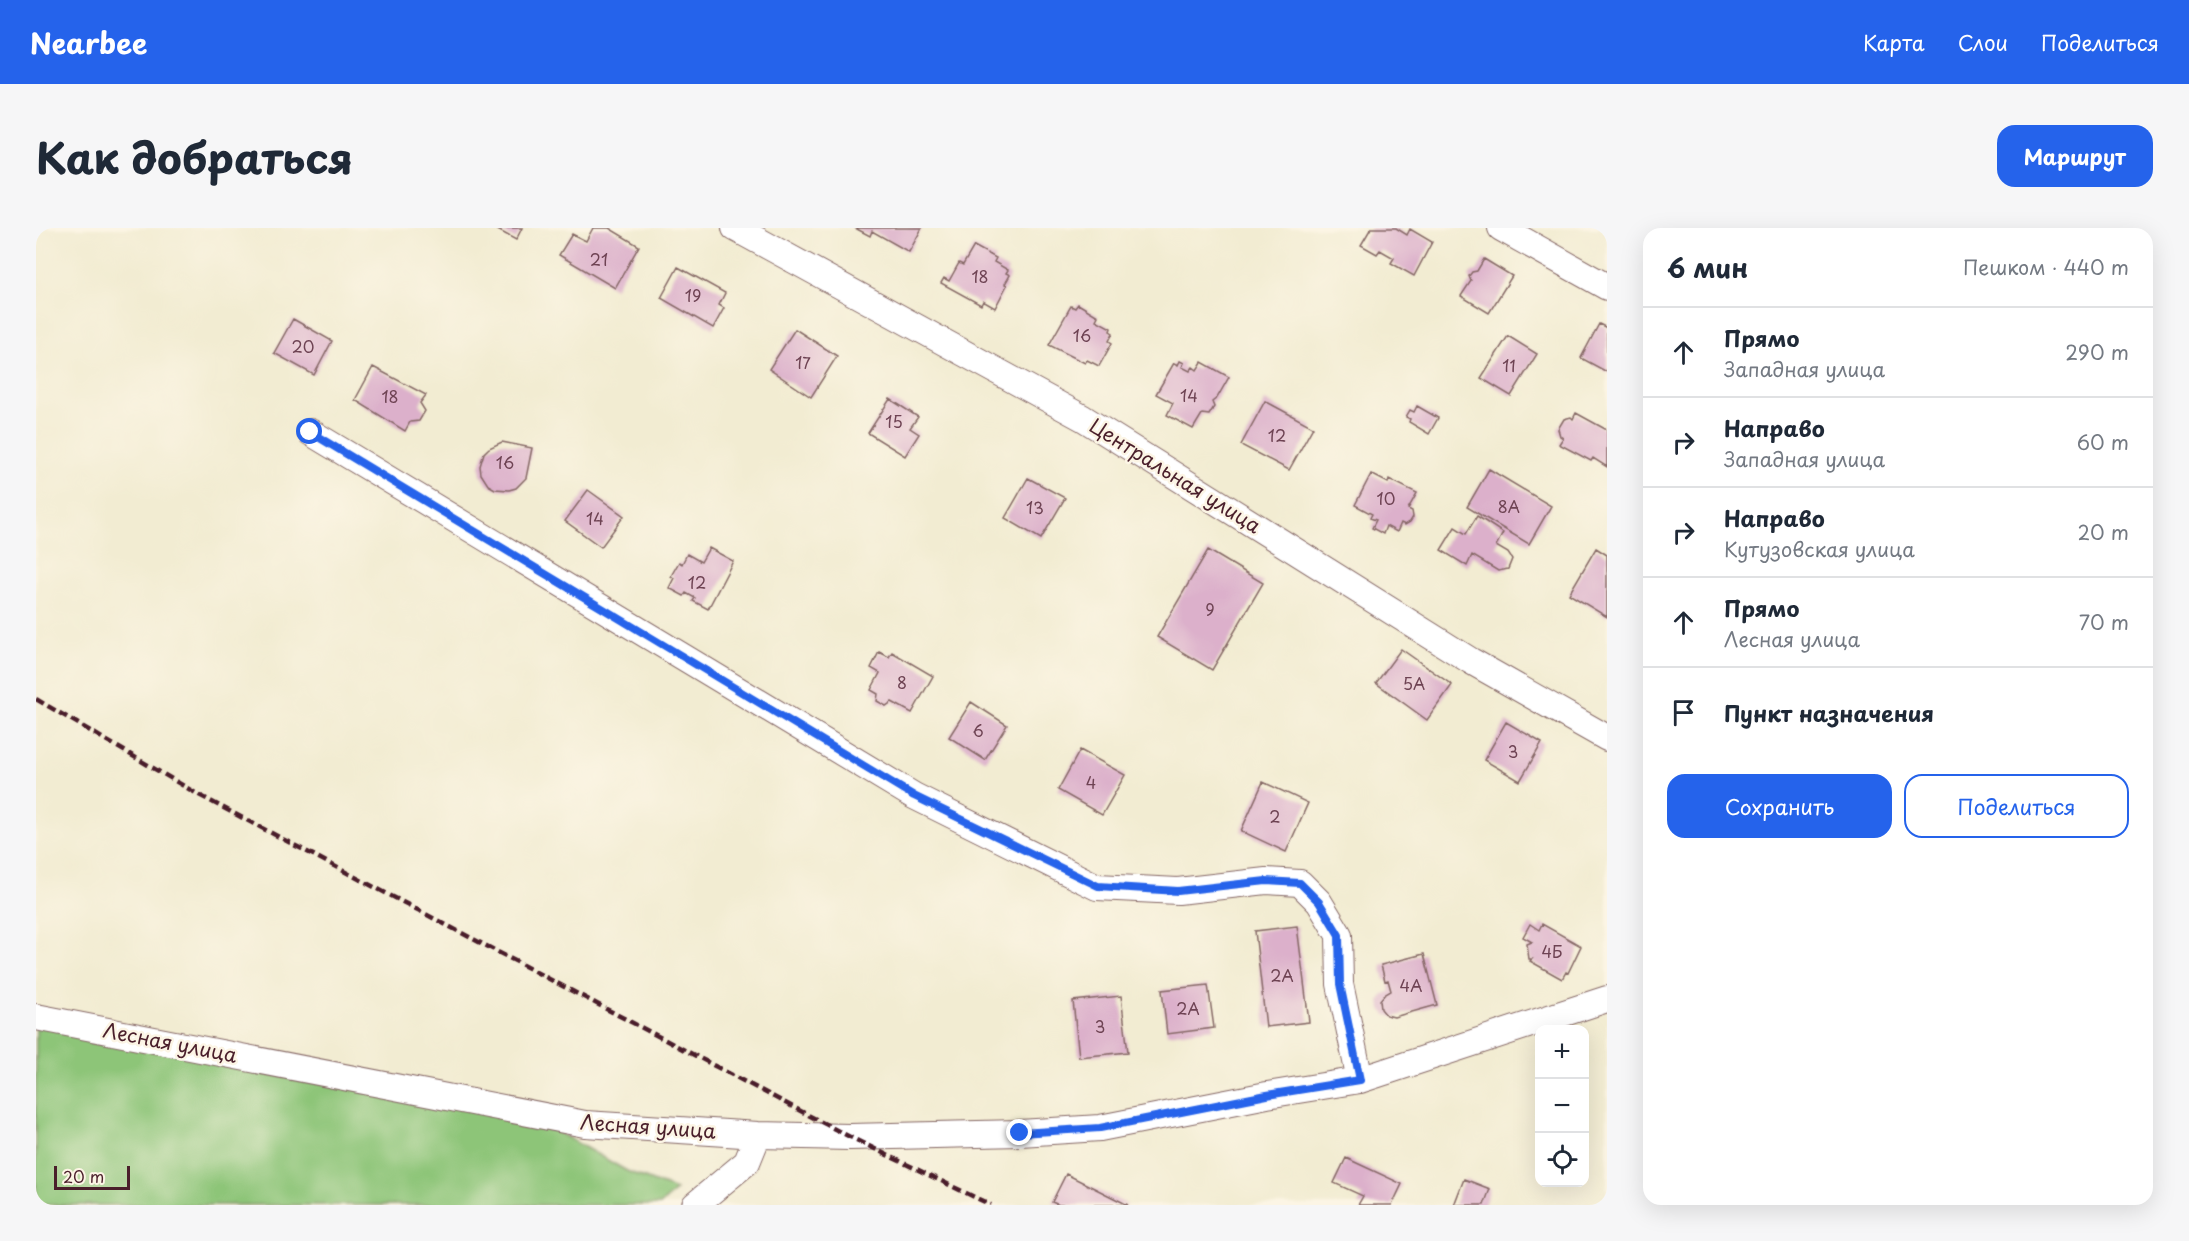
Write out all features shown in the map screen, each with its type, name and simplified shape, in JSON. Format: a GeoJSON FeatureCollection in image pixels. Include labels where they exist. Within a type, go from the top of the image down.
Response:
{"type":"FeatureCollection","features":[{"type":"Feature","properties":{"kind":"street","name":"Центральная улица"},"geometry":{"type":"LineString","coordinates":[[735,228],[1083,418],[1471,661],[1607,738]]}},
{"type":"Feature","properties":{"kind":"street"},"geometry":{"type":"LineString","coordinates":[[1501,228],[1607,287]]}},
{"type":"Feature","properties":{"kind":"street"},"geometry":{"type":"LineString","coordinates":[[310,432],[914,796],[1098,886],[1178,891],[1266,881],[1300,883],[1319,902],[1339,935],[1340,984],[1360,1080]]}},
{"type":"Feature","properties":{"kind":"street","name":"Лесная улица"},"geometry":{"type":"LineString","coordinates":[[36,1017],[585,1124],[758,1135],[850,1137],[1020,1133],[1100,1128],[1267,1095],[1360,1080],[1607,999]]}},
{"type":"Feature","properties":{"kind":"street"},"geometry":{"type":"LineString","coordinates":[[695,1205],[747,1162],[758,1135]]}},
{"type":"Feature","properties":{"kind":"green space"},"geometry":{"type":"Polygon","coordinates":[[[36,1011],[547,1126],[627,1171],[676,1190],[660,1205],[36,1205],[36,1011]]]}},
{"type":"Feature","properties":{"kind":"building"},"geometry":{"type":"Polygon","coordinates":[[[494,228],[522,228],[516,240],[494,228]]]}},
{"type":"Feature","properties":{"kind":"building"},"geometry":{"type":"Polygon","coordinates":[[[593,228],[609,228],[639,246],[615,288],[559,255],[572,234],[586,241],[593,228]]]}},
{"type":"Feature","properties":{"kind":"building"},"geometry":{"type":"Polygon","coordinates":[[[855,228],[922,228],[909,252],[872,231],[870,236],[855,228]]]}},
{"type":"Feature","properties":{"kind":"building"},"geometry":{"type":"Polygon","coordinates":[[[1371,228],[1396,228],[1407,235],[1410,229],[1432,242],[1414,276],[1391,263],[1394,258],[1380,250],[1377,254],[1361,245],[1371,228]]]}},
{"type":"Feature","properties":{"kind":"building"},"geometry":{"type":"Polygon","coordinates":[[[974,246],[996,258],[994,262],[1008,270],[1006,273],[1010,275],[995,308],[983,301],[981,305],[941,283],[944,278],[949,281],[959,263],[963,265],[974,246]]]}},
{"type":"Feature","properties":{"kind":"building"},"geometry":{"type":"Polygon","coordinates":[[[1484,259],[1512,276],[1489,313],[1461,296],[1471,281],[1469,276],[1472,272],[1477,271],[1484,259]]]}},
{"type":"Feature","properties":{"kind":"building"},"geometry":{"type":"Polygon","coordinates":[[[678,267],[725,293],[719,305],[724,308],[713,328],[661,298],[678,267]]]}},
{"type":"Feature","properties":{"kind":"building"},"geometry":{"type":"Polygon","coordinates":[[[1078,304],[1098,316],[1096,320],[1111,328],[1110,331],[1113,333],[1109,341],[1112,343],[1099,366],[1087,360],[1085,363],[1049,345],[1071,306],[1075,308],[1078,304]]]}},
{"type":"Feature","properties":{"kind":"building"},"geometry":{"type":"Polygon","coordinates":[[[293,319],[332,341],[314,375],[274,353],[293,319]]]}},
{"type":"Feature","properties":{"kind":"building"},"geometry":{"type":"Polygon","coordinates":[[[1599,324],[1607,328],[1607,372],[1581,358],[1599,324]]]}},
{"type":"Feature","properties":{"kind":"building"},"geometry":{"type":"Polygon","coordinates":[[[795,329],[837,356],[811,397],[769,369],[795,329]]]}},
{"type":"Feature","properties":{"kind":"building"},"geometry":{"type":"Polygon","coordinates":[[[1508,336],[1537,354],[1511,396],[1481,378],[1508,336]]]}},
{"type":"Feature","properties":{"kind":"building"},"geometry":{"type":"Polygon","coordinates":[[[1180,361],[1184,363],[1182,367],[1190,371],[1193,367],[1197,370],[1202,362],[1229,377],[1217,398],[1212,402],[1214,407],[1209,415],[1202,414],[1193,429],[1167,415],[1173,403],[1156,394],[1174,363],[1178,365],[1180,361]]]}},
{"type":"Feature","properties":{"kind":"building"},"geometry":{"type":"Polygon","coordinates":[[[373,367],[426,395],[420,403],[425,411],[419,421],[410,422],[405,431],[355,400],[373,367]]]}},
{"type":"Feature","properties":{"kind":"building"},"geometry":{"type":"Polygon","coordinates":[[[890,399],[918,417],[910,428],[919,434],[905,456],[868,433],[890,399]]]}},
{"type":"Feature","properties":{"kind":"building"},"geometry":{"type":"Polygon","coordinates":[[[1265,401],[1313,427],[1289,470],[1241,445],[1265,401]]]}},
{"type":"Feature","properties":{"kind":"building"},"geometry":{"type":"Polygon","coordinates":[[[1417,406],[1438,418],[1429,434],[1409,422],[1410,419],[1406,417],[1410,410],[1414,412],[1417,406]]]}},
{"type":"Feature","properties":{"kind":"building"},"geometry":{"type":"Polygon","coordinates":[[[1576,413],[1607,430],[1607,467],[1593,458],[1591,461],[1559,444],[1563,438],[1558,429],[1564,419],[1571,417],[1573,419],[1576,413]]]}},
{"type":"Feature","properties":{"kind":"building"},"geometry":{"type":"Polygon","coordinates":[[[502,442],[532,448],[526,478],[516,488],[509,490],[495,489],[488,485],[481,474],[480,466],[484,453],[502,442]]]}},
{"type":"Feature","properties":{"kind":"building"},"geometry":{"type":"Polygon","coordinates":[[[1489,469],[1551,506],[1529,544],[1467,507],[1489,469]]]}},
{"type":"Feature","properties":{"kind":"building"},"geometry":{"type":"Polygon","coordinates":[[[1371,474],[1388,483],[1389,479],[1417,493],[1408,509],[1412,511],[1413,517],[1405,525],[1401,523],[1397,532],[1386,526],[1383,534],[1372,528],[1376,520],[1370,518],[1372,514],[1355,505],[1371,474]]]}},
{"type":"Feature","properties":{"kind":"building"},"geometry":{"type":"Polygon","coordinates":[[[1028,478],[1065,498],[1041,539],[1005,518],[1028,478]]]}},
{"type":"Feature","properties":{"kind":"building"},"geometry":{"type":"Polygon","coordinates":[[[588,490],[624,516],[601,547],[565,521],[588,490]]]}},
{"type":"Feature","properties":{"kind":"building"},"geometry":{"type":"Polygon","coordinates":[[[1477,516],[1503,533],[1496,546],[1508,553],[1512,559],[1508,569],[1498,571],[1472,555],[1467,566],[1441,550],[1455,527],[1466,534],[1477,516]]]}},
{"type":"Feature","properties":{"kind":"building"},"geometry":{"type":"Polygon","coordinates":[[[709,548],[733,561],[708,609],[693,601],[695,598],[686,593],[684,596],[669,588],[674,578],[671,576],[679,562],[682,564],[687,554],[701,562],[709,548]]]}},
{"type":"Feature","properties":{"kind":"building"},"geometry":{"type":"Polygon","coordinates":[[[1596,548],[1607,555],[1607,617],[1569,594],[1596,548]]]}},
{"type":"Feature","properties":{"kind":"building"},"geometry":{"type":"Polygon","coordinates":[[[1208,550],[1263,583],[1212,670],[1157,637],[1208,550]]]}},
{"type":"Feature","properties":{"kind":"building"},"geometry":{"type":"Polygon","coordinates":[[[1401,649],[1452,685],[1427,720],[1376,683],[1401,649]]]}},
{"type":"Feature","properties":{"kind":"building"},"geometry":{"type":"Polygon","coordinates":[[[879,652],[889,657],[892,652],[933,676],[912,713],[892,702],[886,706],[877,701],[878,694],[871,690],[880,673],[871,668],[879,652]]]}},
{"type":"Feature","properties":{"kind":"building"},"geometry":{"type":"Polygon","coordinates":[[[971,702],[1007,725],[985,760],[949,737],[971,702]]]}},
{"type":"Feature","properties":{"kind":"building"},"geometry":{"type":"Polygon","coordinates":[[[1506,722],[1542,743],[1520,781],[1484,760],[1506,722]]]}},
{"type":"Feature","properties":{"kind":"building"},"geometry":{"type":"Polygon","coordinates":[[[1080,750],[1125,775],[1102,815],[1058,790],[1080,750]]]}},
{"type":"Feature","properties":{"kind":"building"},"geometry":{"type":"Polygon","coordinates":[[[1263,782],[1308,803],[1286,852],[1241,831],[1263,782]]]}},
{"type":"Feature","properties":{"kind":"building"},"geometry":{"type":"Polygon","coordinates":[[[1530,924],[1539,930],[1542,924],[1581,946],[1568,973],[1566,972],[1562,979],[1530,961],[1532,959],[1529,959],[1527,944],[1532,942],[1523,937],[1530,924]]]}},
{"type":"Feature","properties":{"kind":"building"},"geometry":{"type":"Polygon","coordinates":[[[1297,926],[1309,1022],[1266,1027],[1255,931],[1297,926]]]}},
{"type":"Feature","properties":{"kind":"building"},"geometry":{"type":"Polygon","coordinates":[[[1424,954],[1437,1005],[1394,1017],[1386,1015],[1381,1009],[1380,1000],[1391,991],[1388,980],[1385,981],[1381,965],[1424,954]]]}},
{"type":"Feature","properties":{"kind":"building"},"geometry":{"type":"Polygon","coordinates":[[[1208,985],[1214,1028],[1167,1034],[1162,990],[1208,985]]]}},
{"type":"Feature","properties":{"kind":"building"},"geometry":{"type":"Polygon","coordinates":[[[1121,996],[1128,1052],[1079,1057],[1073,1001],[1121,996]]]}},
{"type":"Feature","properties":{"kind":"building"},"geometry":{"type":"Polygon","coordinates":[[[1346,1158],[1402,1184],[1392,1205],[1358,1205],[1363,1196],[1334,1183],[1346,1158]]]}},
{"type":"Feature","properties":{"kind":"building"},"geometry":{"type":"Polygon","coordinates":[[[1066,1174],[1128,1205],[1059,1205],[1052,1202],[1066,1174]]]}},
{"type":"Feature","properties":{"kind":"building"},"geometry":{"type":"Polygon","coordinates":[[[1464,1179],[1490,1189],[1484,1205],[1454,1205],[1464,1179]]]}},
{"type":"Feature","properties":{"kind":"railway"},"geometry":{"type":"LineString","coordinates":[[36,699],[199,795],[850,1137],[991,1205]]}},
{"type":"Feature","properties":{"kind":"route"},"geometry":{"type":"LineString","coordinates":[[310,432],[914,796],[1098,886],[1178,891],[1266,881],[1300,883],[1319,902],[1339,935],[1340,984],[1360,1080],[1267,1095],[1100,1128],[1020,1133]]}}]}
